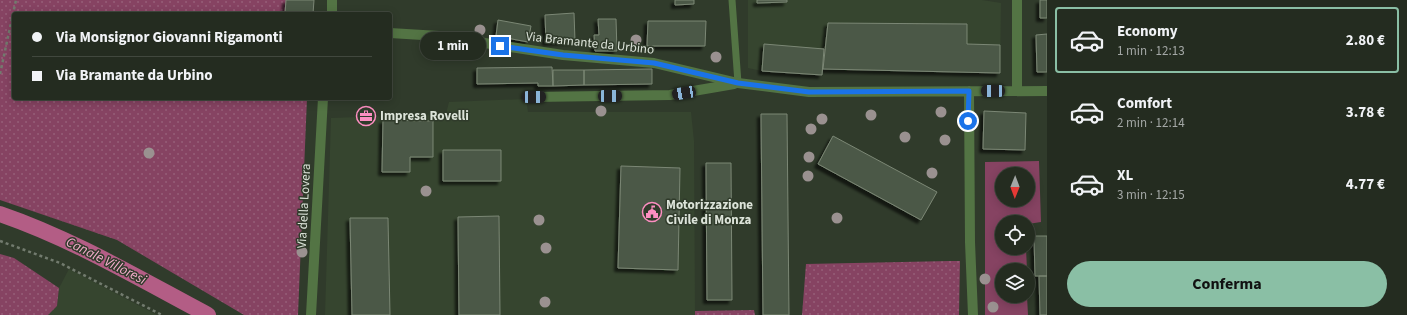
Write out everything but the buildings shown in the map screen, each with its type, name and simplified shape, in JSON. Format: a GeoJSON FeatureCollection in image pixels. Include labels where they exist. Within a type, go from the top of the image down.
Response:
{"type":"FeatureCollection","features":[{"type":"Feature","properties":{"kind":"street"},"geometry":{"type":"LineString","coordinates":[[332,0],[332,12]]}},
{"type":"Feature","properties":{"kind":"street"},"geometry":{"type":"LineString","coordinates":[[1017,0],[1017,91]]}},
{"type":"Feature","properties":{"kind":"street","name":"Via Bramante da Urbino"},"geometry":{"type":"LineString","coordinates":[[392,33],[439,36],[563,55],[654,63],[738,83],[809,92],[1047,91]]}},
{"type":"Feature","properties":{"kind":"street","name":"Via Bramante da Urbino"},"geometry":{"type":"LineString","coordinates":[[534,97],[670,95],[738,83]]}},
{"type":"Feature","properties":{"kind":"street"},"geometry":{"type":"LineString","coordinates":[[969,91],[970,226],[973,315]]}},
{"type":"Feature","properties":{"kind":"street","name":"Via della Lovera"},"geometry":{"type":"LineString","coordinates":[[311,315],[323,100]]}},
{"type":"Feature","properties":{"kind":"lane"},"geometry":{"type":"LineString","coordinates":[[732,0],[738,83]]}},
{"type":"Feature","properties":{"kind":"path"},"geometry":{"type":"LineString","coordinates":[[13,12],[16,0]]}},
{"type":"Feature","properties":{"kind":"path"},"geometry":{"type":"LineString","coordinates":[[0,74],[12,18]]}},
{"type":"Feature","properties":{"kind":"path"},"geometry":{"type":"LineString","coordinates":[[0,241],[60,263],[162,315]]}},
{"type":"Feature","properties":{"kind":"shaded area"},"geometry":{"type":"Polygon","coordinates":[[[0,0],[310,0],[310,12],[12,12],[12,100],[307,100],[298,315],[244,315],[117,240],[0,200],[0,0]]]}},
{"type":"Feature","properties":{"kind":"shaded area"},"geometry":{"type":"Polygon","coordinates":[[[748,0],[982,0],[1001,3],[1000,73],[823,69],[822,75],[762,71],[748,68],[748,0]]]}},
{"type":"Feature","properties":{"kind":"shaded area"},"geometry":{"type":"Polygon","coordinates":[[[526,99],[528,112],[691,112],[694,141],[695,315],[325,315],[331,118],[446,114],[449,102],[526,99]]]}},
{"type":"Feature","properties":{"kind":"shaded area"},"geometry":{"type":"Polygon","coordinates":[[[1039,161],[1041,222],[1035,223],[1035,215],[995,215],[995,255],[1026,255],[1027,263],[995,263],[995,303],[1027,303],[1028,315],[985,315],[985,162],[1039,161]]]}},
{"type":"Feature","properties":{"kind":"shaded area"},"geometry":{"type":"Polygon","coordinates":[[[0,254],[14,258],[59,288],[57,306],[48,315],[0,315],[0,254]]]}},
{"type":"Feature","properties":{"kind":"shaded area"},"geometry":{"type":"Polygon","coordinates":[[[960,261],[959,315],[802,315],[806,264],[960,261]]]}},
{"type":"Feature","properties":{"kind":"shaded area"},"geometry":{"type":"Polygon","coordinates":[[[69,269],[157,315],[48,315],[57,306],[59,288],[69,269]]]}},
{"type":"Feature","properties":{"kind":"shaded area"},"geometry":{"type":"Polygon","coordinates":[[[754,310],[755,315],[695,315],[695,311],[754,310]]]}},
{"type":"Feature","properties":{"kind":"waterway","name":"Canale Villoresi"},"geometry":{"type":"LineString","coordinates":[[0,214],[80,247],[208,315]]}},
{"type":"Feature","properties":{"kind":"place","name":"Impresa Rovelli"},"geometry":{"type":"Point","coordinates":[366,116]}},
{"type":"Feature","properties":{"kind":"place","name":"Motorizzazione Civile di Monza"},"geometry":{"type":"Point","coordinates":[652,212]}},
{"type":"Feature","properties":{"kind":"route"},"geometry":{"type":"LineString","coordinates":[[500,46],[563,55],[654,63],[738,83],[809,92],[969,91],[968,121]]}}]}
